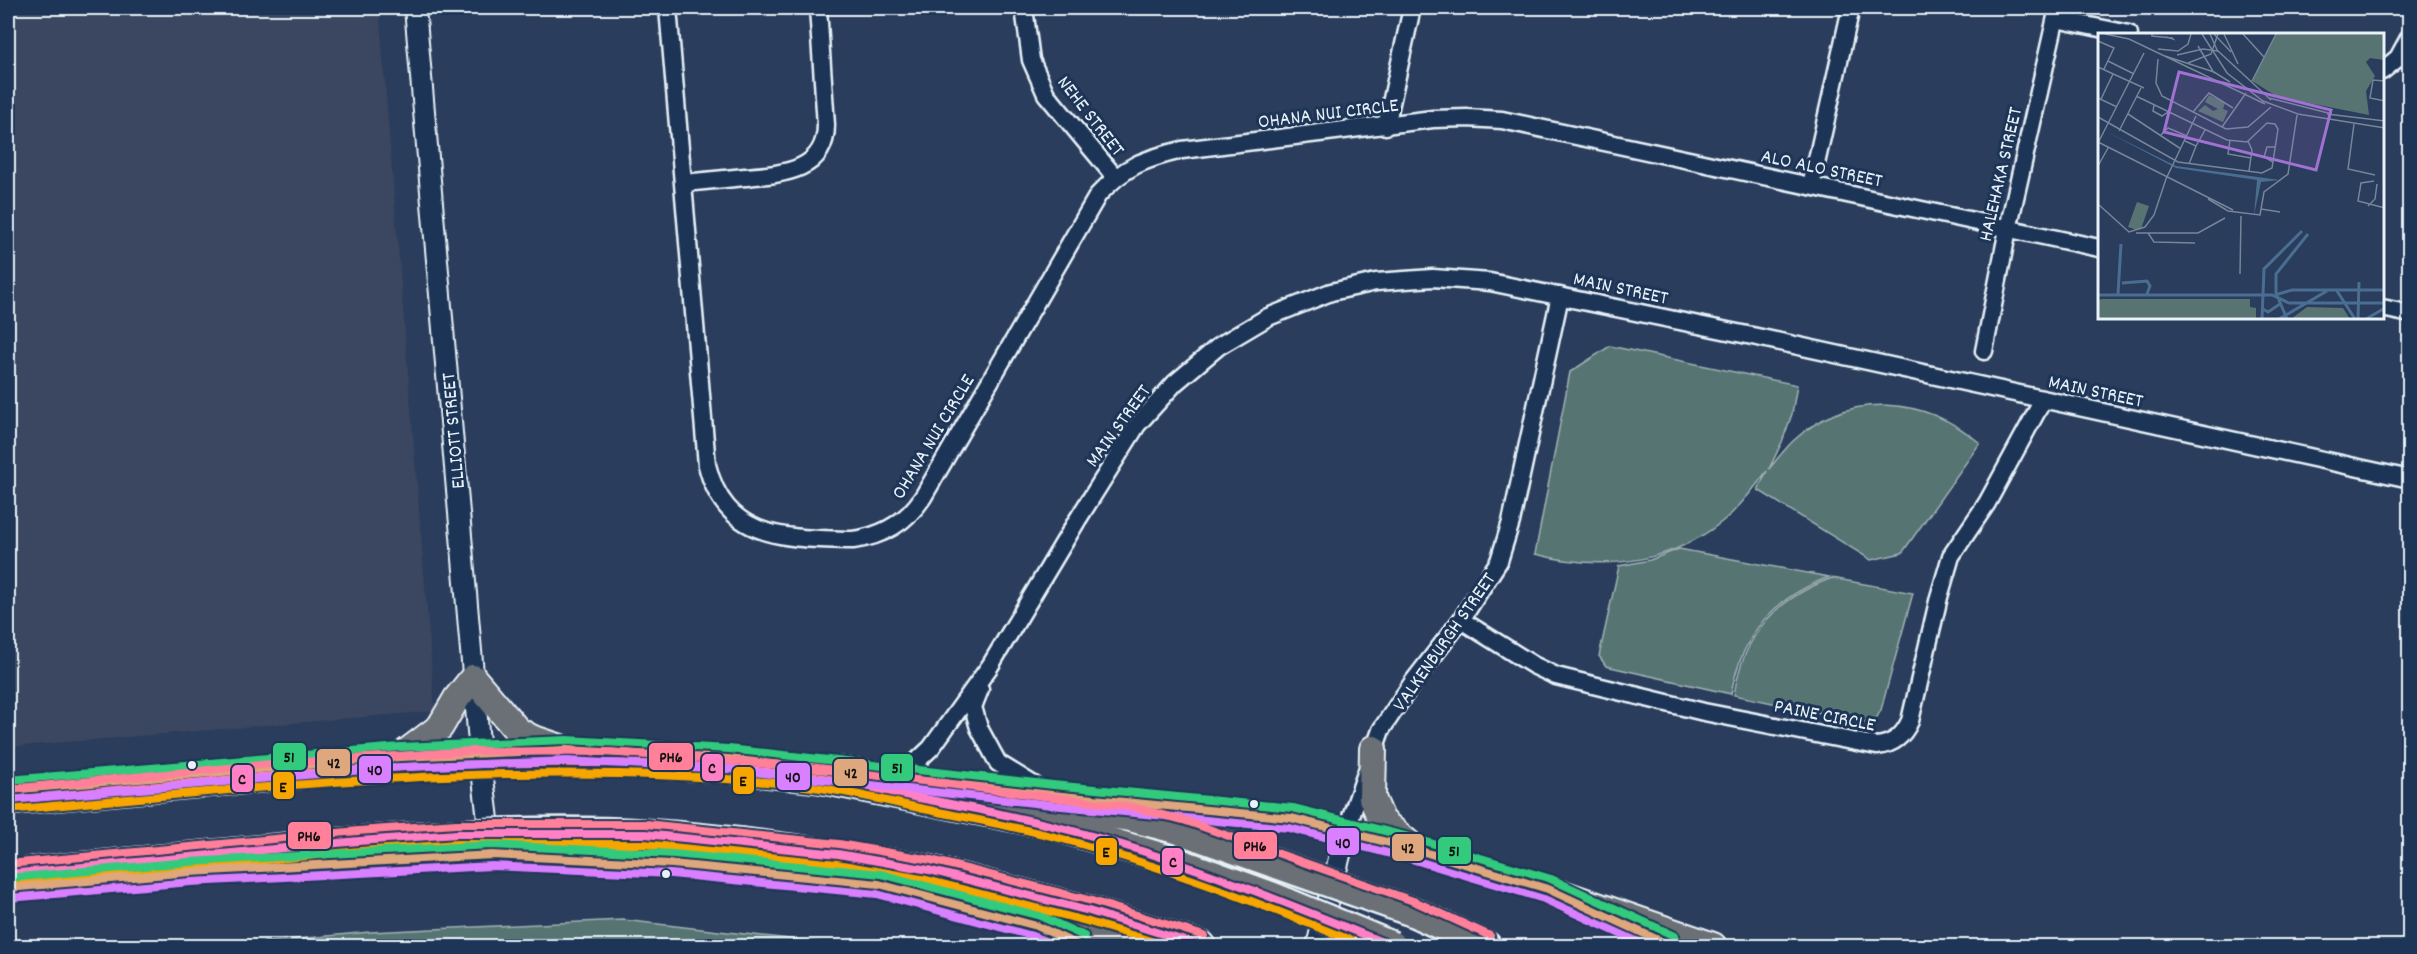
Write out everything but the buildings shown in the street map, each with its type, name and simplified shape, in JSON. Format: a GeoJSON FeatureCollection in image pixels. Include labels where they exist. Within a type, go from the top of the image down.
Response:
{"type":"FeatureCollection","features":[{"type":"Feature","properties":{"kind":"highway"},"geometry":{"type":"LineString","coordinates":[[8,799],[374,767],[528,761],[642,763],[727,768],[1077,809],[1130,818],[1183,831],[1413,912],[1486,946]]}},
{"type":"Feature","properties":{"kind":"highway"},"geometry":{"type":"LineString","coordinates":[[819,778],[1061,827],[1185,865],[1273,897],[1392,946]]}},
{"type":"Feature","properties":{"kind":"highway"},"geometry":{"type":"LineString","coordinates":[[16,874],[359,841],[457,834],[645,834],[838,854],[929,870],[1089,911],[1201,946]]}},
{"type":"Feature","properties":{"kind":"highway"},"geometry":{"type":"LineString","coordinates":[[929,870],[1063,920],[1124,946]]}},
{"type":"Feature","properties":{"kind":"main road"},"geometry":{"type":"LineString","coordinates":[[400,757],[440,727],[450,714],[457,698],[473,678],[517,730],[531,738],[567,750]]}},
{"type":"Feature","properties":{"kind":"main road"},"geometry":{"type":"LineString","coordinates":[[1374,749],[1372,798],[1382,821],[1414,849]]}},
{"type":"Feature","properties":{"kind":"main road"},"geometry":{"type":"LineString","coordinates":[[8,790],[400,757],[567,750],[728,759],[1052,795],[1291,818],[1414,849],[1548,889],[1713,946]]}},
{"type":"Feature","properties":{"kind":"main road"},"geometry":{"type":"LineString","coordinates":[[8,888],[190,872],[492,855],[672,864],[879,884],[1036,926],[1080,946]]}},
{"type":"Feature","properties":{"kind":"main road"},"geometry":{"type":"LineString","coordinates":[[1548,889],[1671,946]]}},
{"type":"Feature","properties":{"kind":"street","name":"ELLIOTT STREET"},"geometry":{"type":"LineString","coordinates":[[415,8],[473,678],[492,855]]}},
{"type":"Feature","properties":{"kind":"street","name":"OHANA NUI CIRCLE"},"geometry":{"type":"LineString","coordinates":[[668,8],[707,465],[715,490],[736,516],[752,527],[777,536],[853,540],[871,537],[898,524],[916,507],[1087,212],[1115,177],[1136,164],[1182,150],[1432,119],[1502,120],[1537,126]]}},
{"type":"Feature","properties":{"kind":"street"},"geometry":{"type":"LineString","coordinates":[[684,183],[790,172],[804,166],[816,155],[824,141],[826,125],[818,8]]}},
{"type":"Feature","properties":{"kind":"street","name":"NEHE STREET"},"geometry":{"type":"LineString","coordinates":[[1024,8],[1032,60],[1046,94],[1115,177]]}},
{"type":"Feature","properties":{"kind":"street"},"geometry":{"type":"LineString","coordinates":[[1386,126],[1412,8]]}},
{"type":"Feature","properties":{"kind":"street"},"geometry":{"type":"LineString","coordinates":[[1811,186],[1851,8]]}},
{"type":"Feature","properties":{"kind":"street"},"geometry":{"type":"LineString","coordinates":[[2057,13],[2126,33]]}},
{"type":"Feature","properties":{"kind":"street","name":"HALEHAKA STREET"},"geometry":{"type":"LineString","coordinates":[[1984,351],[2008,229],[2057,13]]}},
{"type":"Feature","properties":{"kind":"street"},"geometry":{"type":"LineString","coordinates":[[2384,69],[2398,58],[2409,36]]}},
{"type":"Feature","properties":{"kind":"street","name":"ALO ALO STREET"},"geometry":{"type":"LineString","coordinates":[[1537,126],[2098,248]]}},
{"type":"Feature","properties":{"kind":"street","name":"MAIN STREET"},"geometry":{"type":"LineString","coordinates":[[900,777],[932,748],[990,666],[1137,426],[1175,383],[1219,346],[1268,316],[1331,292],[1376,282],[1433,278],[1490,282],[2409,479]]}},
{"type":"Feature","properties":{"kind":"street","name":"VALKENBURGH STREET"},"geometry":{"type":"LineString","coordinates":[[1317,946],[1346,831],[1381,730],[1413,682],[1461,620],[1499,561],[1511,522],[1560,296]]}},
{"type":"Feature","properties":{"kind":"street"},"geometry":{"type":"LineString","coordinates":[[2384,308],[2409,314]]}},
{"type":"Feature","properties":{"kind":"street","name":"PAINE CIRCLE"},"geometry":{"type":"LineString","coordinates":[[1461,620],[1533,665],[1556,676],[1704,712],[1877,746],[1887,745],[1897,740],[1905,732],[1910,721],[1951,556],[1987,503],[2043,400]]}},
{"type":"Feature","properties":{"kind":"street","name":"MAIN STREET"},"geometry":{"type":"LineString","coordinates":[[990,666],[973,707],[979,729],[998,763],[1052,795]]}},
{"type":"Feature","properties":{"kind":"shaded area"},"geometry":{"type":"Polygon","coordinates":[[[8,8],[379,8],[435,711],[8,747],[8,8]]]}},
{"type":"Feature","properties":{"kind":"green space"},"geometry":{"type":"Polygon","coordinates":[[[1610,346],[1797,385],[1792,414],[1769,469],[1793,441],[1815,424],[1838,413],[1862,407],[1887,405],[1911,408],[1935,416],[1980,443],[1902,553],[1871,560],[1758,490],[1767,471],[1737,508],[1711,530],[1664,553],[1614,562],[1588,562],[1535,554],[1570,372],[1610,346]]]}},
{"type":"Feature","properties":{"kind":"green space"},"geometry":{"type":"Polygon","coordinates":[[[1679,549],[1829,577],[1791,596],[1763,621],[1743,654],[1731,694],[1606,666],[1599,656],[1619,566],[1650,560],[1679,549]]]}},
{"type":"Feature","properties":{"kind":"green space"},"geometry":{"type":"Polygon","coordinates":[[[1832,578],[1913,593],[1881,710],[1877,717],[1869,723],[1734,695],[1745,654],[1765,622],[1778,608],[1794,597],[1832,578]]]}},
{"type":"Feature","properties":{"kind":"green space"},"geometry":{"type":"Polygon","coordinates":[[[623,920],[850,946],[220,946],[370,932],[623,920]]]}},
{"type":"Feature","properties":{"kind":"transit line","name":"51"},"geometry":{"type":"LineString","coordinates":[[8,780],[400,747],[567,740],[729,749],[1053,785],[1293,808],[1417,839],[1551,879],[1675,936]]}},
{"type":"Feature","properties":{"kind":"transit line","name":"42"},"geometry":{"type":"LineString","coordinates":[[8,790],[400,757],[567,750],[728,759],[1052,795],[1291,818],[1414,849],[1548,889],[1671,946]]}},
{"type":"Feature","properties":{"kind":"transit line","name":"PH6"},"geometry":{"type":"LineString","coordinates":[[8,789],[272,764],[473,751],[608,752],[810,767],[1133,807],[1186,821],[1416,902],[1490,936]]}},
{"type":"Feature","properties":{"kind":"transit line","name":"40"},"geometry":{"type":"LineString","coordinates":[[9,800],[401,767],[567,761],[727,769],[1051,805],[1289,828],[1411,859],[1544,899],[1647,946]]}},
{"type":"Feature","properties":{"kind":"transit line","name":"C"},"geometry":{"type":"LineString","coordinates":[[8,800],[310,773],[512,763],[613,763],[714,767],[815,777],[1006,815],[1130,847],[1281,901],[1392,946]]}},
{"type":"Feature","properties":{"kind":"transit line","name":"E"},"geometry":{"type":"LineString","coordinates":[[9,810],[310,784],[511,774],[612,774],[712,778],[813,787],[857,794],[1010,827],[1091,847],[1196,881],[1365,946]]}},
{"type":"Feature","properties":{"kind":"transit line","name":"PH6"},"geometry":{"type":"LineString","coordinates":[[8,864],[456,824],[646,824],[839,844],[931,860],[1092,901],[1204,936]]}},
{"type":"Feature","properties":{"kind":"transit line","name":"C"},"geometry":{"type":"LineString","coordinates":[[8,874],[457,834],[645,834],[838,854],[929,870],[1089,911],[1201,946]]}},
{"type":"Feature","properties":{"kind":"transit line","name":"E"},"geometry":{"type":"LineString","coordinates":[[9,884],[457,844],[644,844],[837,864],[927,880],[1086,921],[1167,946]]}},
{"type":"Feature","properties":{"kind":"transit line","name":"51"},"geometry":{"type":"LineString","coordinates":[[8,878],[189,862],[491,845],[673,854],[881,874],[1040,916],[1084,936]]}},
{"type":"Feature","properties":{"kind":"transit line","name":"42"},"geometry":{"type":"LineString","coordinates":[[8,888],[190,872],[492,855],[672,864],[879,884],[1037,926],[1080,946]]}},
{"type":"Feature","properties":{"kind":"transit line","name":"40"},"geometry":{"type":"LineString","coordinates":[[9,898],[191,882],[492,866],[671,874],[877,894],[1033,936],[1056,946]]}}]}
